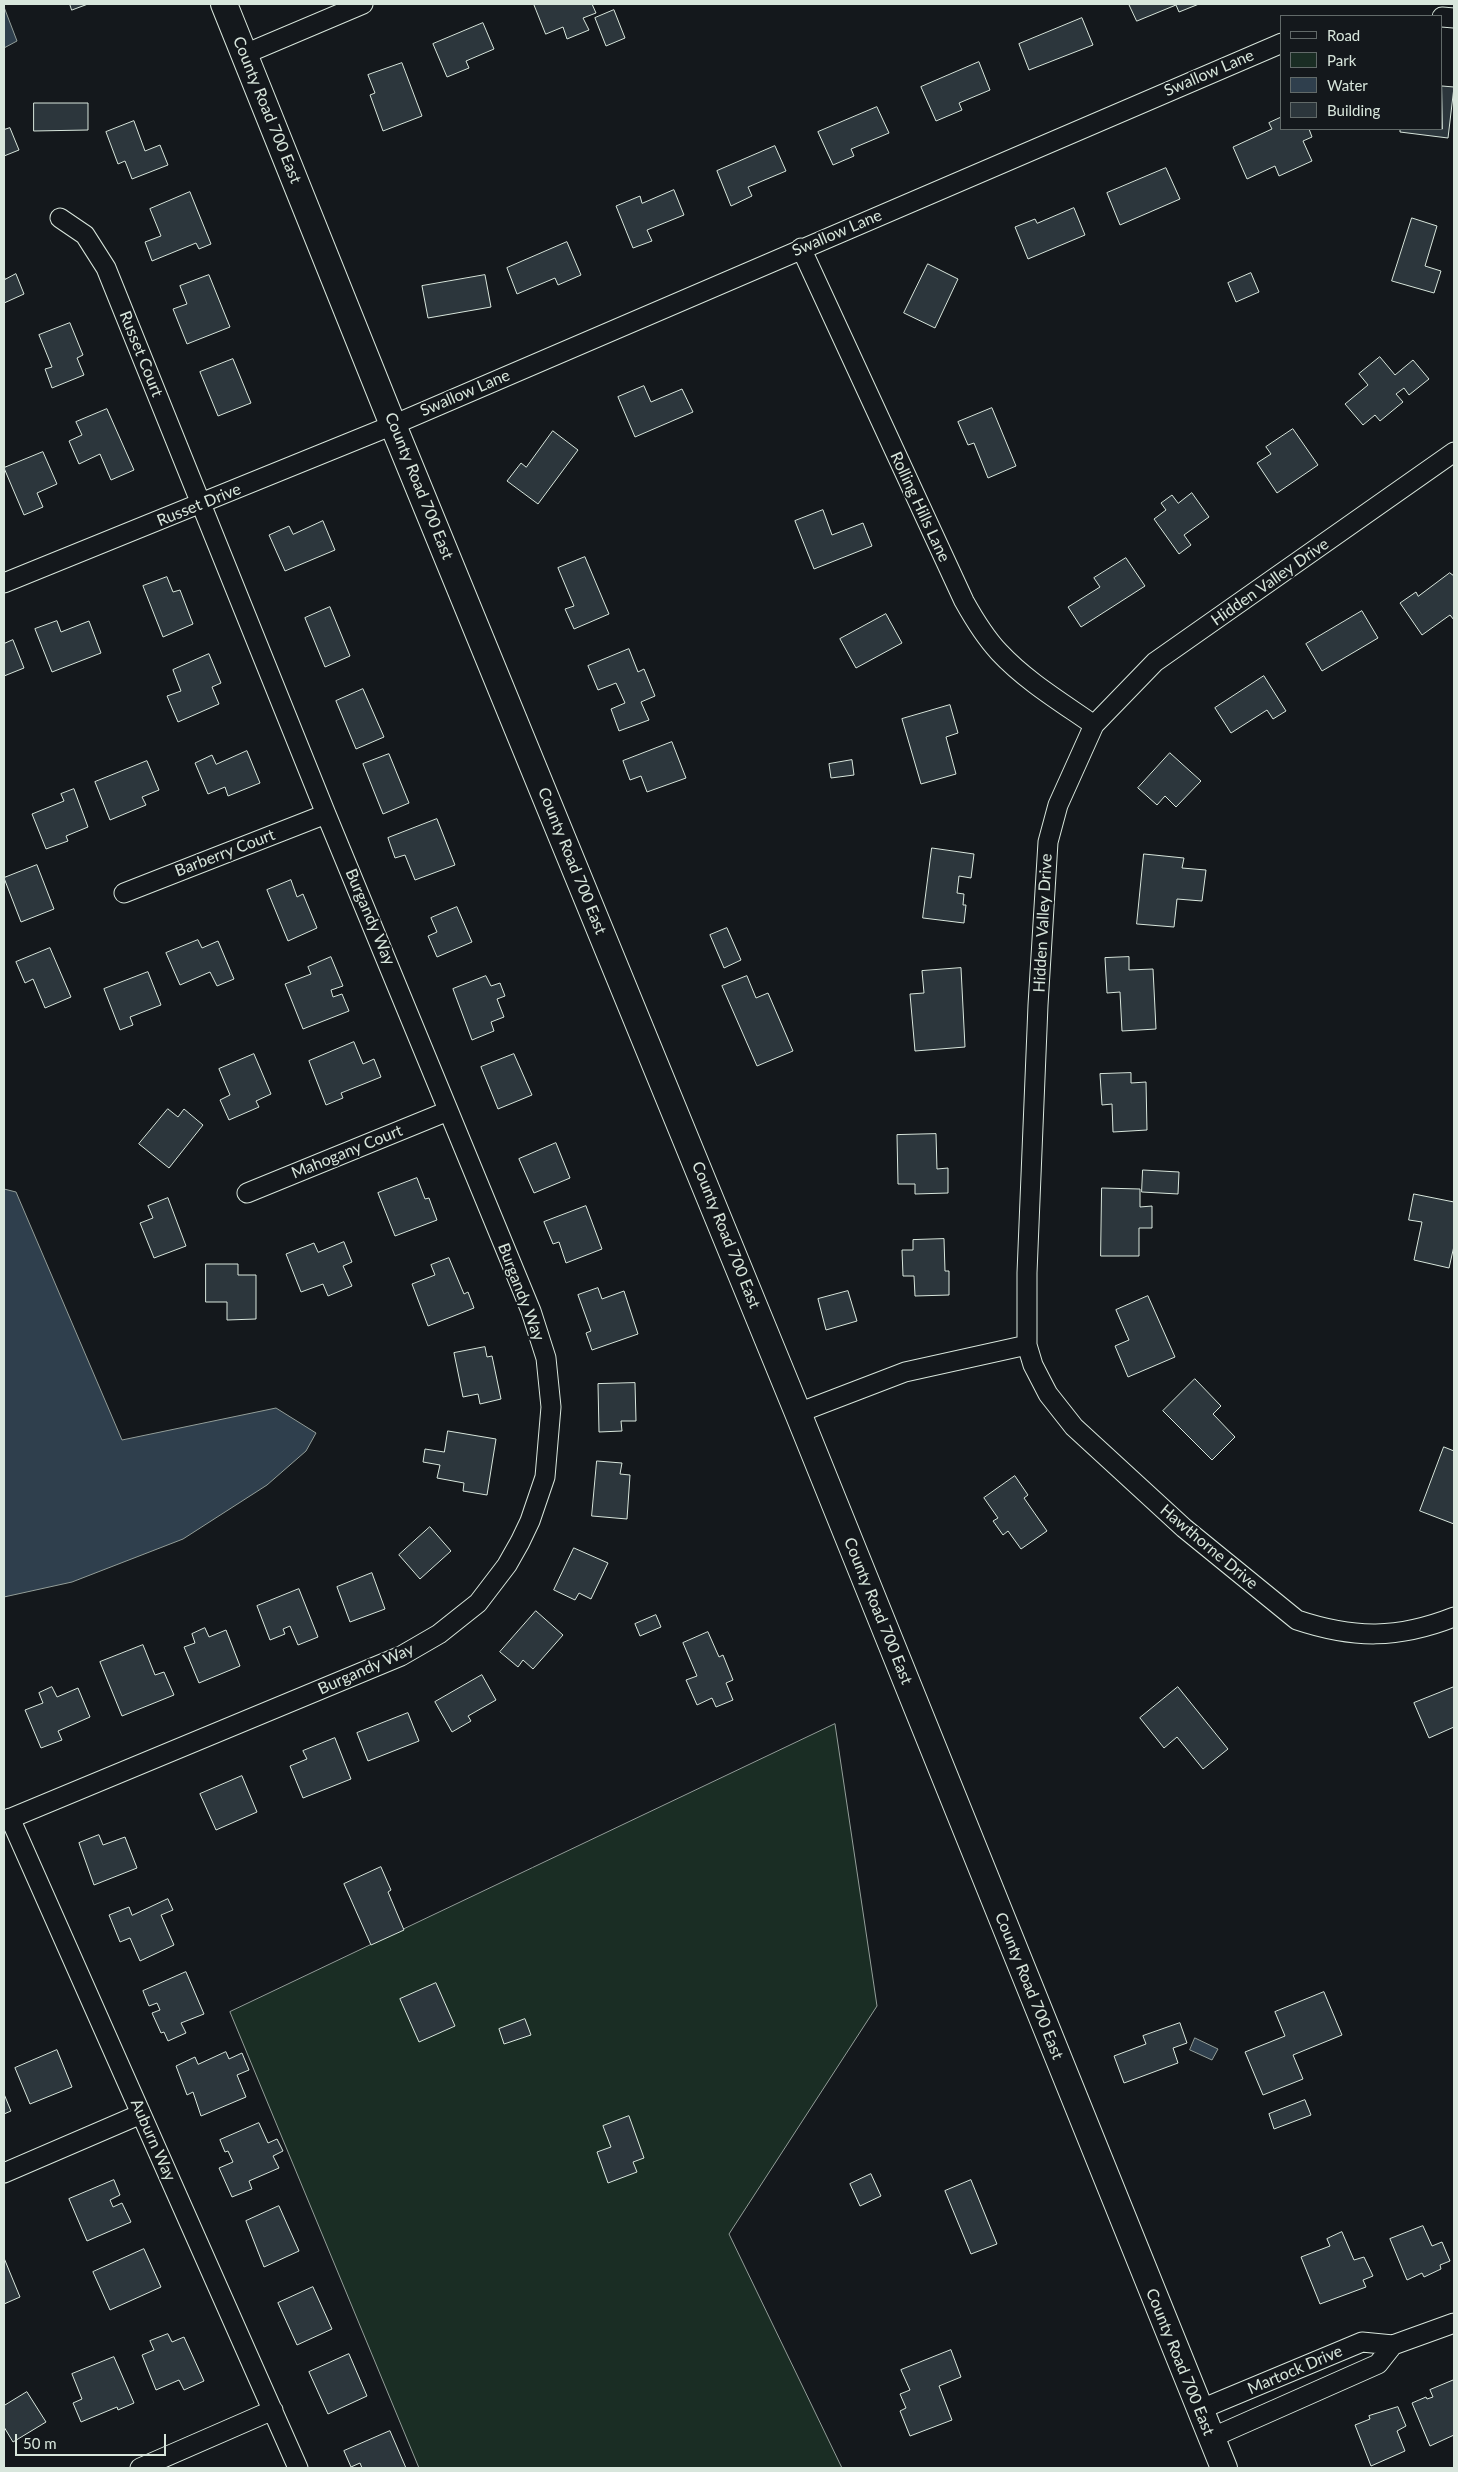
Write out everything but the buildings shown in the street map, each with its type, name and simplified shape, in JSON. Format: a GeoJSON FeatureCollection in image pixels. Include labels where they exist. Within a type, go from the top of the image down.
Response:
{"type":"FeatureCollection","features":[{"type":"Feature","properties":{"kind":"main road","name":"County Road 700 East"},"geometry":{"type":"LineString","coordinates":[[224,4],[393,425],[798,1413],[1224,2468]]}},
{"type":"Feature","properties":{"kind":"street"},"geometry":{"type":"LineString","coordinates":[[245,54],[363,4]]}},
{"type":"Feature","properties":{"kind":"street","name":"Swallow Lane"},"geometry":{"type":"LineString","coordinates":[[393,425],[801,248],[1280,44]]}},
{"type":"Feature","properties":{"kind":"street","name":"Russet Court"},"geometry":{"type":"LineString","coordinates":[[60,218],[85,235],[106,268],[202,503]]}},
{"type":"Feature","properties":{"kind":"street","name":"Rolling Hills Lane"},"geometry":{"type":"LineString","coordinates":[[801,248],[964,601],[981,630],[998,652],[1022,675],[1094,725]]}},
{"type":"Feature","properties":{"kind":"street","name":"Russet Drive"},"geometry":{"type":"LineString","coordinates":[[4,584],[393,425]]}},
{"type":"Feature","properties":{"kind":"street","name":"Hidden Valley Drive"},"geometry":{"type":"LineString","coordinates":[[1027,1345],[1027,1273],[1048,842],[1058,805],[1094,725],[1155,662],[1454,452]]}},
{"type":"Feature","properties":{"kind":"street","name":"Burgandy Way"},"geometry":{"type":"LineString","coordinates":[[7,1819],[400,1656],[463,1616],[478,1603],[506,1566],[530,1521],[545,1477],[552,1407],[546,1358],[531,1311],[373,923],[326,814],[202,503]]}},
{"type":"Feature","properties":{"kind":"street","name":"Barberry Court"},"geometry":{"type":"LineString","coordinates":[[124,893],[326,814]]}},
{"type":"Feature","properties":{"kind":"street","name":"Mahogany Court"},"geometry":{"type":"LineString","coordinates":[[247,1193],[448,1111]]}},
{"type":"Feature","properties":{"kind":"street"},"geometry":{"type":"LineString","coordinates":[[798,1413],[905,1372],[1027,1345]]}},
{"type":"Feature","properties":{"kind":"street","name":"Hawthorne Drive"},"geometry":{"type":"LineString","coordinates":[[1027,1345],[1043,1386],[1059,1411],[1074,1427],[1184,1528],[1297,1620],[1334,1631],[1366,1635],[1412,1631],[1454,1617]]}},
{"type":"Feature","properties":{"kind":"street","name":"Auburn Way"},"geometry":{"type":"LineString","coordinates":[[7,1819],[141,2114],[298,2468]]}},
{"type":"Feature","properties":{"kind":"street"},"geometry":{"type":"LineString","coordinates":[[4,2173],[141,2114]]}},
{"type":"Feature","properties":{"kind":"street","name":"Martock Drive"},"geometry":{"type":"LineString","coordinates":[[1199,2410],[1362,2342],[1393,2345],[1454,2323]]}},
{"type":"Feature","properties":{"kind":"street","name":"Martock Drive"},"geometry":{"type":"LineString","coordinates":[[1211,2438],[1378,2364],[1393,2345]]}},
{"type":"Feature","properties":{"kind":"street"},"geometry":{"type":"LineString","coordinates":[[140,2468],[273,2410]]}},
{"type":"Feature","properties":{"kind":"green space"},"geometry":{"type":"Polygon","coordinates":[[[835,1724],[877,2006],[729,2234],[842,2468],[419,2468],[230,2012],[835,1724]]]}},
{"type":"Feature","properties":{"kind":"water"},"geometry":{"type":"Polygon","coordinates":[[[4,7],[17,41],[4,48],[4,7]]]}},
{"type":"Feature","properties":{"kind":"water"},"geometry":{"type":"Polygon","coordinates":[[[4,1189],[16,1192],[122,1440],[276,1408],[316,1433],[306,1451],[267,1485],[183,1539],[72,1582],[4,1597],[4,1189]]]}},
{"type":"Feature","properties":{"kind":"water"},"geometry":{"type":"Polygon","coordinates":[[[1195,2038],[1218,2049],[1212,2060],[1190,2050],[1195,2038]]]}}]}
